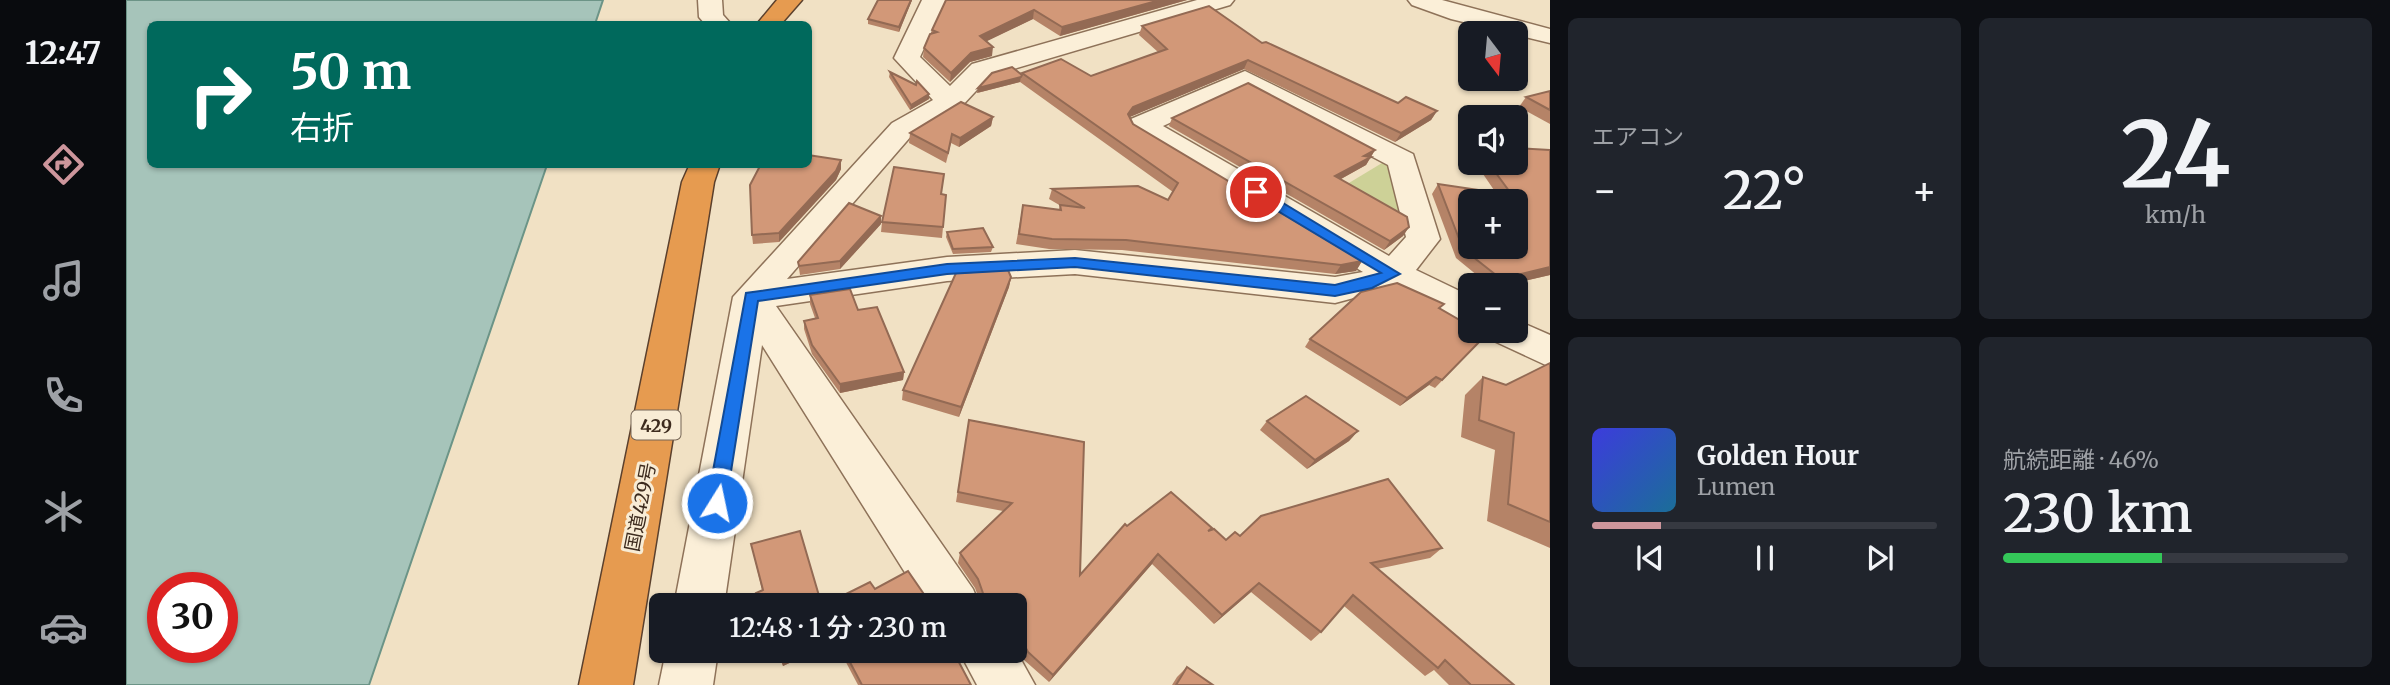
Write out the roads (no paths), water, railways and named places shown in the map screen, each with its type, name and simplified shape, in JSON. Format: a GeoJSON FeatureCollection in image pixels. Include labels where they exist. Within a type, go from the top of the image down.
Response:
{"type":"FeatureCollection","features":[{"type":"Feature","properties":{"kind":"highway"},"geometry":{"type":"LineString","coordinates":[[772,21],[790,0]]}},
{"type":"Feature","properties":{"kind":"highway","name":"国道429号"},"geometry":{"type":"LineString","coordinates":[[606,685],[701,170]]}},
{"type":"Feature","properties":{"kind":"street"},"geometry":{"type":"LineString","coordinates":[[934,0],[907,58],[950,102]]}},
{"type":"Feature","properties":{"kind":"street"},"geometry":{"type":"LineString","coordinates":[[1420,0],[1459,14],[1550,36]]}},
{"type":"Feature","properties":{"kind":"street"},"geometry":{"type":"LineString","coordinates":[[701,593],[751,297],[902,129],[950,102],[981,70],[1212,1]]}},
{"type":"Feature","properties":{"kind":"street"},"geometry":{"type":"LineString","coordinates":[[751,297],[947,269],[1075,262],[1335,290],[1367,284],[1393,274],[1423,239],[1402,160],[1245,79],[1141,125],[1393,274],[1458,306]]}},
{"type":"Feature","properties":{"kind":"street"},"geometry":{"type":"LineString","coordinates":[[751,297],[946,593]]}},
{"type":"Feature","properties":{"kind":"street"},"geometry":{"type":"LineString","coordinates":[[1528,341],[1550,352]]}},
{"type":"Feature","properties":{"kind":"street"},"geometry":{"type":"LineString","coordinates":[[686,685],[690,663]]}},
{"type":"Feature","properties":{"kind":"street"},"geometry":{"type":"LineString","coordinates":[[993,663],[1008,685]]}},
{"type":"Feature","properties":{"kind":"water"},"geometry":{"type":"Polygon","coordinates":[[[126,0],[603,0],[596,21],[147,21],[147,168],[546,168],[369,685],[126,685],[126,0]]]}}]}
